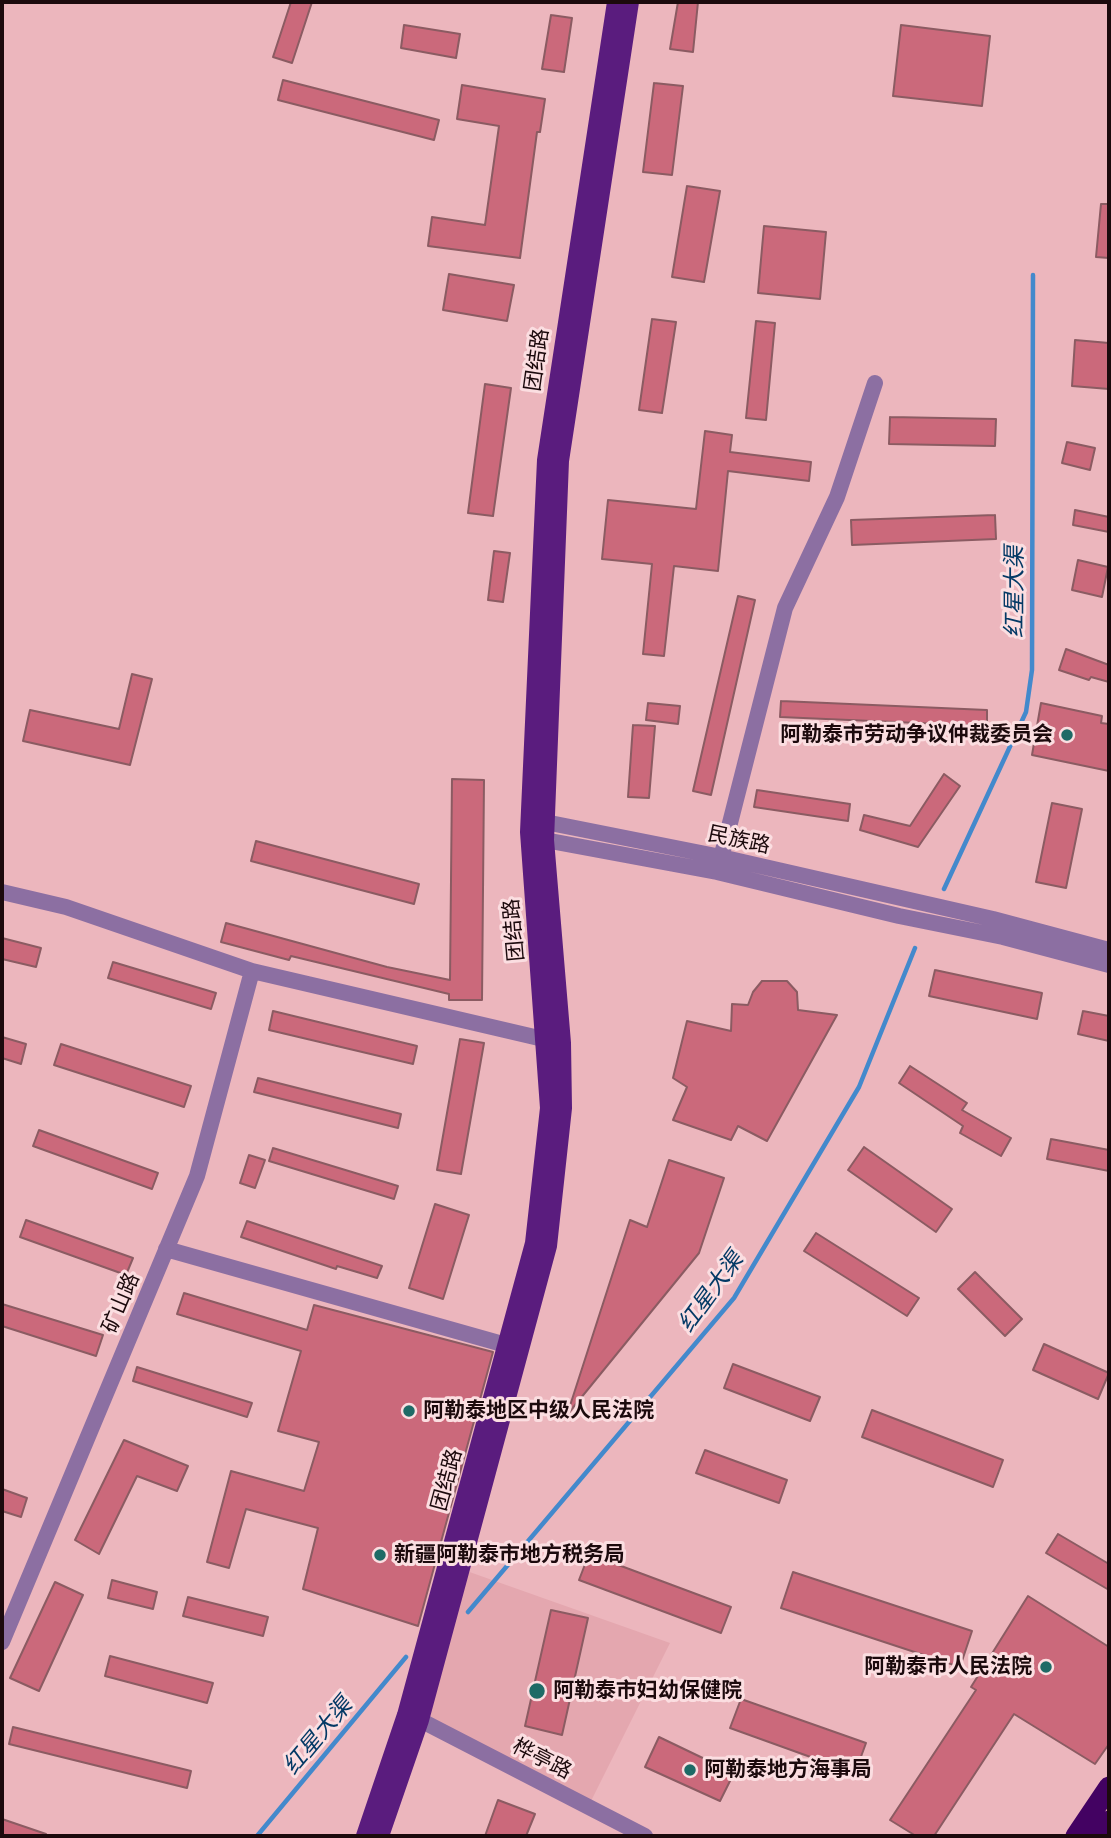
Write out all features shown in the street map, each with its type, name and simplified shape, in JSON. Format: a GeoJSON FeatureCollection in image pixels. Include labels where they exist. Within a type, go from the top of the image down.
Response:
{"type":"FeatureCollection","features":[{"type":"Feature","properties":{"kind":"highway"},"geometry":{"type":"LineString","coordinates":[[1076,1836],[1109,1787]]}},
{"type":"Feature","properties":{"kind":"highway"},"geometry":{"type":"LineString","coordinates":[[1099,1836],[1109,1821]]}},
{"type":"Feature","properties":{"kind":"main road","name":"团结路"},"geometry":{"type":"LineString","coordinates":[[365,1836],[415,1685],[444,1631],[548,1246],[564,1108],[554,1041],[537,830],[546,460],[616,2]]}},
{"type":"Feature","properties":{"kind":"main road","name":"团结路"},"geometry":{"type":"LineString","coordinates":[[537,830],[560,461],[630,2]]}},
{"type":"Feature","properties":{"kind":"main road","name":"团结路"},"geometry":{"type":"LineString","coordinates":[[380,1836],[420,1720],[429,1658],[506,1345],[534,1243],[554,1041]]}},
{"type":"Feature","properties":{"kind":"street"},"geometry":{"type":"LineString","coordinates":[[719,864],[785,608],[837,497],[874,383]]}},
{"type":"Feature","properties":{"kind":"street","name":"民族路"},"geometry":{"type":"LineString","coordinates":[[537,830],[939,907],[954,919]]}},
{"type":"Feature","properties":{"kind":"street","name":"民族路"},"geometry":{"type":"LineString","coordinates":[[719,864],[931,922],[954,919]]}},
{"type":"Feature","properties":{"kind":"street"},"geometry":{"type":"LineString","coordinates":[[2,892],[66,907],[252,971],[554,1041]]}},
{"type":"Feature","properties":{"kind":"street"},"geometry":{"type":"LineString","coordinates":[[954,919],[1109,950]]}},
{"type":"Feature","properties":{"kind":"street"},"geometry":{"type":"LineString","coordinates":[[954,919],[1109,965]]}},
{"type":"Feature","properties":{"kind":"street","name":"矿山路"},"geometry":{"type":"LineString","coordinates":[[2,1642],[197,1176],[252,971]]}},
{"type":"Feature","properties":{"kind":"street"},"geometry":{"type":"LineString","coordinates":[[166,1249],[506,1345]]}},
{"type":"Feature","properties":{"kind":"street","name":"桦亭路"},"geometry":{"type":"LineString","coordinates":[[420,1720],[645,1836]]}},
{"type":"Feature","properties":{"kind":"shaded area","name":"阿勒泰市妇幼保健院"},"geometry":{"type":"Polygon","coordinates":[[[461,1569],[670,1643],[588,1807],[420,1720],[461,1569]]]}},
{"type":"Feature","properties":{"kind":"building"},"geometry":{"type":"Polygon","coordinates":[[[291,2],[312,2],[292,63],[273,57],[291,2]]]}},
{"type":"Feature","properties":{"kind":"building"},"geometry":{"type":"Polygon","coordinates":[[[678,2],[698,2],[693,52],[670,49],[678,2]]]}},
{"type":"Feature","properties":{"kind":"building"},"geometry":{"type":"Polygon","coordinates":[[[551,15],[572,18],[564,72],[542,69],[551,15]]]}},
{"type":"Feature","properties":{"kind":"building"},"geometry":{"type":"Polygon","coordinates":[[[404,25],[460,34],[456,58],[401,48],[404,25]]]}},
{"type":"Feature","properties":{"kind":"building"},"geometry":{"type":"Polygon","coordinates":[[[901,25],[990,36],[982,106],[893,96],[901,25]]]}},
{"type":"Feature","properties":{"kind":"building"},"geometry":{"type":"Polygon","coordinates":[[[283,80],[439,120],[434,140],[278,100],[283,80]]]}},
{"type":"Feature","properties":{"kind":"building"},"geometry":{"type":"Polygon","coordinates":[[[654,83],[683,86],[672,175],[643,172],[654,83]]]}},
{"type":"Feature","properties":{"kind":"building"},"geometry":{"type":"Polygon","coordinates":[[[462,85],[545,99],[540,132],[537,132],[520,258],[428,246],[432,217],[485,225],[499,126],[457,119],[462,85]]]}},
{"type":"Feature","properties":{"kind":"building"},"geometry":{"type":"Polygon","coordinates":[[[687,186],[720,191],[704,282],[672,277],[687,186]]]}},
{"type":"Feature","properties":{"kind":"building"},"geometry":{"type":"Polygon","coordinates":[[[1101,204],[1109,204],[1109,258],[1096,257],[1101,204]]]}},
{"type":"Feature","properties":{"kind":"building"},"geometry":{"type":"Polygon","coordinates":[[[764,226],[826,232],[820,299],[758,293],[764,226]]]}},
{"type":"Feature","properties":{"kind":"building"},"geometry":{"type":"Polygon","coordinates":[[[449,274],[514,285],[507,321],[443,310],[449,274]]]}},
{"type":"Feature","properties":{"kind":"building"},"geometry":{"type":"Polygon","coordinates":[[[652,319],[676,322],[662,413],[639,410],[652,319]]]}},
{"type":"Feature","properties":{"kind":"building"},"geometry":{"type":"Polygon","coordinates":[[[756,321],[775,323],[766,420],[746,418],[756,321]]]}},
{"type":"Feature","properties":{"kind":"building"},"geometry":{"type":"Polygon","coordinates":[[[1075,340],[1109,343],[1109,389],[1072,386],[1075,340]]]}},
{"type":"Feature","properties":{"kind":"building"},"geometry":{"type":"Polygon","coordinates":[[[485,384],[511,388],[493,516],[468,513],[485,384]]]}},
{"type":"Feature","properties":{"kind":"building"},"geometry":{"type":"Polygon","coordinates":[[[890,417],[996,419],[995,446],[889,444],[890,417]]]}},
{"type":"Feature","properties":{"kind":"building"},"geometry":{"type":"Polygon","coordinates":[[[705,431],[732,435],[730,452],[811,462],[809,481],[728,471],[718,571],[674,566],[664,656],[643,654],[652,564],[602,559],[608,500],[696,509],[705,431]]]}},
{"type":"Feature","properties":{"kind":"building"},"geometry":{"type":"Polygon","coordinates":[[[1067,442],[1095,448],[1090,470],[1062,463],[1067,442]]]}},
{"type":"Feature","properties":{"kind":"building"},"geometry":{"type":"Polygon","coordinates":[[[1075,510],[1109,517],[1109,532],[1073,525],[1075,510]]]}},
{"type":"Feature","properties":{"kind":"building"},"geometry":{"type":"Polygon","coordinates":[[[995,515],[996,539],[852,545],[851,520],[995,515]]]}},
{"type":"Feature","properties":{"kind":"building"},"geometry":{"type":"Polygon","coordinates":[[[494,551],[510,553],[503,602],[488,600],[494,551]]]}},
{"type":"Feature","properties":{"kind":"building"},"geometry":{"type":"Polygon","coordinates":[[[1078,560],[1108,567],[1102,597],[1072,590],[1078,560]]]}},
{"type":"Feature","properties":{"kind":"building"},"geometry":{"type":"Polygon","coordinates":[[[738,596],[755,600],[711,795],[693,791],[738,596]]]}},
{"type":"Feature","properties":{"kind":"building"},"geometry":{"type":"Polygon","coordinates":[[[1066,649],[1109,665],[1109,682],[1091,677],[1089,680],[1059,670],[1066,649]]]}},
{"type":"Feature","properties":{"kind":"building"},"geometry":{"type":"Polygon","coordinates":[[[132,674],[152,679],[130,765],[23,741],[30,710],[119,729],[132,674]]]}},
{"type":"Feature","properties":{"kind":"building"},"geometry":{"type":"Polygon","coordinates":[[[781,701],[987,710],[987,726],[780,717],[781,701]]]}},
{"type":"Feature","properties":{"kind":"building"},"geometry":{"type":"Polygon","coordinates":[[[648,703],[680,706],[678,724],[646,720],[648,703]]]}},
{"type":"Feature","properties":{"kind":"building","name":"阿勒泰市劳动争议仲裁委员会"},"geometry":{"type":"Polygon","coordinates":[[[1041,703],[1102,716],[1101,723],[1109,724],[1109,771],[1032,755],[1041,703]]]}},
{"type":"Feature","properties":{"kind":"building"},"geometry":{"type":"Polygon","coordinates":[[[633,725],[655,726],[649,798],[628,797],[633,725]]]}},
{"type":"Feature","properties":{"kind":"building"},"geometry":{"type":"Polygon","coordinates":[[[944,774],[960,786],[918,847],[860,830],[864,815],[910,826],[944,774]]]}},
{"type":"Feature","properties":{"kind":"building"},"geometry":{"type":"Polygon","coordinates":[[[452,779],[484,780],[482,1000],[449,1000],[449,994],[291,956],[289,960],[221,942],[226,923],[387,967],[450,980],[452,779]]]}},
{"type":"Feature","properties":{"kind":"building"},"geometry":{"type":"Polygon","coordinates":[[[757,790],[850,804],[848,821],[754,807],[757,790]]]}},
{"type":"Feature","properties":{"kind":"building"},"geometry":{"type":"Polygon","coordinates":[[[1052,803],[1082,809],[1066,888],[1036,882],[1052,803]]]}},
{"type":"Feature","properties":{"kind":"building"},"geometry":{"type":"Polygon","coordinates":[[[256,841],[419,884],[414,904],[251,861],[256,841]]]}},
{"type":"Feature","properties":{"kind":"building"},"geometry":{"type":"Polygon","coordinates":[[[2,938],[41,948],[36,967],[2,959],[2,938]]]}},
{"type":"Feature","properties":{"kind":"building"},"geometry":{"type":"Polygon","coordinates":[[[113,962],[216,993],[211,1009],[108,978],[113,962]]]}},
{"type":"Feature","properties":{"kind":"building"},"geometry":{"type":"Polygon","coordinates":[[[935,970],[1042,993],[1037,1019],[929,996],[935,970]]]}},
{"type":"Feature","properties":{"kind":"building"},"geometry":{"type":"Polygon","coordinates":[[[762,981],[787,981],[797,992],[798,1010],[837,1015],[767,1141],[738,1126],[731,1140],[673,1120],[687,1087],[673,1078],[687,1021],[731,1031],[732,1004],[748,1005],[753,992],[762,981]]]}},
{"type":"Feature","properties":{"kind":"building"},"geometry":{"type":"Polygon","coordinates":[[[273,1011],[417,1046],[413,1064],[269,1030],[273,1011]]]}},
{"type":"Feature","properties":{"kind":"building"},"geometry":{"type":"Polygon","coordinates":[[[1083,1011],[1109,1016],[1109,1041],[1078,1034],[1083,1011]]]}},
{"type":"Feature","properties":{"kind":"building"},"geometry":{"type":"Polygon","coordinates":[[[2,1037],[26,1044],[21,1064],[2,1058],[2,1037]]]}},
{"type":"Feature","properties":{"kind":"building"},"geometry":{"type":"Polygon","coordinates":[[[460,1039],[484,1043],[461,1174],[437,1170],[460,1039]]]}},
{"type":"Feature","properties":{"kind":"building"},"geometry":{"type":"Polygon","coordinates":[[[61,1044],[191,1086],[184,1107],[54,1065],[61,1044]]]}},
{"type":"Feature","properties":{"kind":"building"},"geometry":{"type":"Polygon","coordinates":[[[910,1066],[967,1103],[962,1110],[1011,1138],[1001,1156],[960,1133],[963,1126],[899,1083],[910,1066]]]}},
{"type":"Feature","properties":{"kind":"building"},"geometry":{"type":"Polygon","coordinates":[[[258,1078],[401,1114],[398,1128],[254,1092],[258,1078]]]}},
{"type":"Feature","properties":{"kind":"building"},"geometry":{"type":"Polygon","coordinates":[[[39,1130],[158,1173],[152,1189],[33,1146],[39,1130]]]}},
{"type":"Feature","properties":{"kind":"building"},"geometry":{"type":"Polygon","coordinates":[[[1051,1139],[1109,1150],[1109,1171],[1047,1159],[1051,1139]]]}},
{"type":"Feature","properties":{"kind":"building"},"geometry":{"type":"Polygon","coordinates":[[[864,1147],[952,1209],[936,1232],[848,1170],[864,1147]]]}},
{"type":"Feature","properties":{"kind":"building"},"geometry":{"type":"Polygon","coordinates":[[[273,1148],[398,1186],[394,1199],[269,1161],[273,1148]]]}},
{"type":"Feature","properties":{"kind":"building"},"geometry":{"type":"Polygon","coordinates":[[[249,1155],[265,1160],[255,1188],[240,1183],[249,1155]]]}},
{"type":"Feature","properties":{"kind":"building"},"geometry":{"type":"Polygon","coordinates":[[[669,1160],[724,1178],[699,1253],[567,1415],[630,1220],[647,1227],[669,1160]]]}},
{"type":"Feature","properties":{"kind":"building"},"geometry":{"type":"Polygon","coordinates":[[[435,1204],[469,1215],[443,1299],[409,1288],[435,1204]]]}},
{"type":"Feature","properties":{"kind":"building"},"geometry":{"type":"Polygon","coordinates":[[[26,1220],[133,1258],[126,1275],[20,1237],[26,1220]]]}},
{"type":"Feature","properties":{"kind":"building"},"geometry":{"type":"Polygon","coordinates":[[[247,1221],[382,1266],[377,1278],[337,1266],[336,1269],[241,1237],[247,1221]]]}},
{"type":"Feature","properties":{"kind":"building"},"geometry":{"type":"Polygon","coordinates":[[[816,1233],[919,1298],[907,1316],[804,1251],[816,1233]]]}},
{"type":"Feature","properties":{"kind":"building"},"geometry":{"type":"Polygon","coordinates":[[[975,1272],[1022,1319],[1005,1336],[958,1289],[975,1272]]]}},
{"type":"Feature","properties":{"kind":"building"},"geometry":{"type":"Polygon","coordinates":[[[184,1293],[307,1330],[314,1305],[493,1352],[418,1626],[303,1589],[318,1528],[246,1509],[229,1568],[207,1562],[231,1471],[304,1491],[319,1442],[278,1431],[301,1351],[177,1314],[184,1293]]]}},
{"type":"Feature","properties":{"kind":"building"},"geometry":{"type":"Polygon","coordinates":[[[2,1304],[103,1335],[96,1356],[2,1326],[2,1304]]]}},
{"type":"Feature","properties":{"kind":"building"},"geometry":{"type":"Polygon","coordinates":[[[1044,1344],[1109,1373],[1098,1399],[1033,1370],[1044,1344]]]}},
{"type":"Feature","properties":{"kind":"building"},"geometry":{"type":"Polygon","coordinates":[[[733,1364],[820,1397],[810,1421],[724,1388],[733,1364]]]}},
{"type":"Feature","properties":{"kind":"building"},"geometry":{"type":"Polygon","coordinates":[[[137,1367],[252,1403],[247,1417],[133,1381],[137,1367]]]}},
{"type":"Feature","properties":{"kind":"building"},"geometry":{"type":"Polygon","coordinates":[[[872,1410],[1003,1460],[993,1487],[862,1437],[872,1410]]]}},
{"type":"Feature","properties":{"kind":"building"},"geometry":{"type":"Polygon","coordinates":[[[124,1440],[188,1466],[177,1491],[137,1476],[99,1554],[75,1540],[124,1440]]]}},
{"type":"Feature","properties":{"kind":"building"},"geometry":{"type":"Polygon","coordinates":[[[705,1450],[787,1480],[779,1503],[696,1473],[705,1450]]]}},
{"type":"Feature","properties":{"kind":"building"},"geometry":{"type":"Polygon","coordinates":[[[2,1489],[27,1498],[21,1517],[2,1511],[2,1489]]]}},
{"type":"Feature","properties":{"kind":"building"},"geometry":{"type":"Polygon","coordinates":[[[1058,1534],[1109,1564],[1109,1590],[1046,1553],[1058,1534]]]}},
{"type":"Feature","properties":{"kind":"building"},"geometry":{"type":"Polygon","coordinates":[[[589,1554],[731,1607],[721,1633],[579,1580],[589,1554]]]}},
{"type":"Feature","properties":{"kind":"building"},"geometry":{"type":"Polygon","coordinates":[[[793,1572],[972,1631],[960,1667],[781,1608],[793,1572]]]}},
{"type":"Feature","properties":{"kind":"building"},"geometry":{"type":"Polygon","coordinates":[[[112,1580],[157,1592],[153,1609],[108,1598],[112,1580]]]}},
{"type":"Feature","properties":{"kind":"building"},"geometry":{"type":"Polygon","coordinates":[[[55,1582],[83,1595],[39,1691],[10,1678],[55,1582]]]}},
{"type":"Feature","properties":{"kind":"building","name":"阿勒泰市人民法院"},"geometry":{"type":"Polygon","coordinates":[[[1028,1596],[1109,1647],[1109,1744],[1095,1764],[1014,1714],[934,1836],[916,1836],[890,1820],[976,1690],[971,1687],[1028,1596]]]}},
{"type":"Feature","properties":{"kind":"building"},"geometry":{"type":"Polygon","coordinates":[[[188,1597],[268,1617],[263,1636],[183,1616],[188,1597]]]}},
{"type":"Feature","properties":{"kind":"building"},"geometry":{"type":"Polygon","coordinates":[[[551,1610],[588,1618],[562,1735],[525,1726],[551,1610]]]}},
{"type":"Feature","properties":{"kind":"building"},"geometry":{"type":"Polygon","coordinates":[[[110,1656],[213,1683],[207,1703],[105,1676],[110,1656]]]}},
{"type":"Feature","properties":{"kind":"building"},"geometry":{"type":"Polygon","coordinates":[[[741,1699],[866,1743],[855,1773],[730,1728],[741,1699]]]}},
{"type":"Feature","properties":{"kind":"building"},"geometry":{"type":"Polygon","coordinates":[[[13,1727],[191,1771],[187,1788],[9,1744],[13,1727]]]}},
{"type":"Feature","properties":{"kind":"building","name":"阿勒泰地方海事局"},"geometry":{"type":"Polygon","coordinates":[[[659,1737],[734,1773],[720,1801],[645,1767],[659,1737]]]}},
{"type":"Feature","properties":{"kind":"building"},"geometry":{"type":"Polygon","coordinates":[[[498,1800],[535,1814],[526,1836],[485,1836],[498,1800]]]}},
{"type":"Feature","properties":{"kind":"building"},"geometry":{"type":"Polygon","coordinates":[[[2,1819],[46,1834],[2,1836],[2,1819]]]}},
{"type":"Feature","properties":{"kind":"waterway","name":"红星大渠"},"geometry":{"type":"LineString","coordinates":[[944,889],[1026,712],[1032,670],[1033,275]]}},
{"type":"Feature","properties":{"kind":"waterway","name":"红星大渠"},"geometry":{"type":"LineString","coordinates":[[468,1612],[734,1298],[859,1087],[915,948]]}},
{"type":"Feature","properties":{"kind":"waterway","name":"红星大渠"},"geometry":{"type":"LineString","coordinates":[[257,1836],[406,1657]]}},
{"type":"Feature","properties":{"kind":"place","name":"阿勒泰市劳动争议仲裁委员会"},"geometry":{"type":"Point","coordinates":[1067,735]}},
{"type":"Feature","properties":{"kind":"place","name":"阿勒泰地区中级人民法院"},"geometry":{"type":"Point","coordinates":[409,1411]}},
{"type":"Feature","properties":{"kind":"place","name":"新疆阿勒泰市地方税务局"},"geometry":{"type":"Point","coordinates":[380,1555]}},
{"type":"Feature","properties":{"kind":"place","name":"阿勒泰市人民法院"},"geometry":{"type":"Point","coordinates":[1046,1667]}},
{"type":"Feature","properties":{"kind":"place","name":"阿勒泰市妇幼保健院"},"geometry":{"type":"Point","coordinates":[537,1691]}},
{"type":"Feature","properties":{"kind":"place","name":"阿勒泰地方海事局"},"geometry":{"type":"Point","coordinates":[690,1770]}}]}
